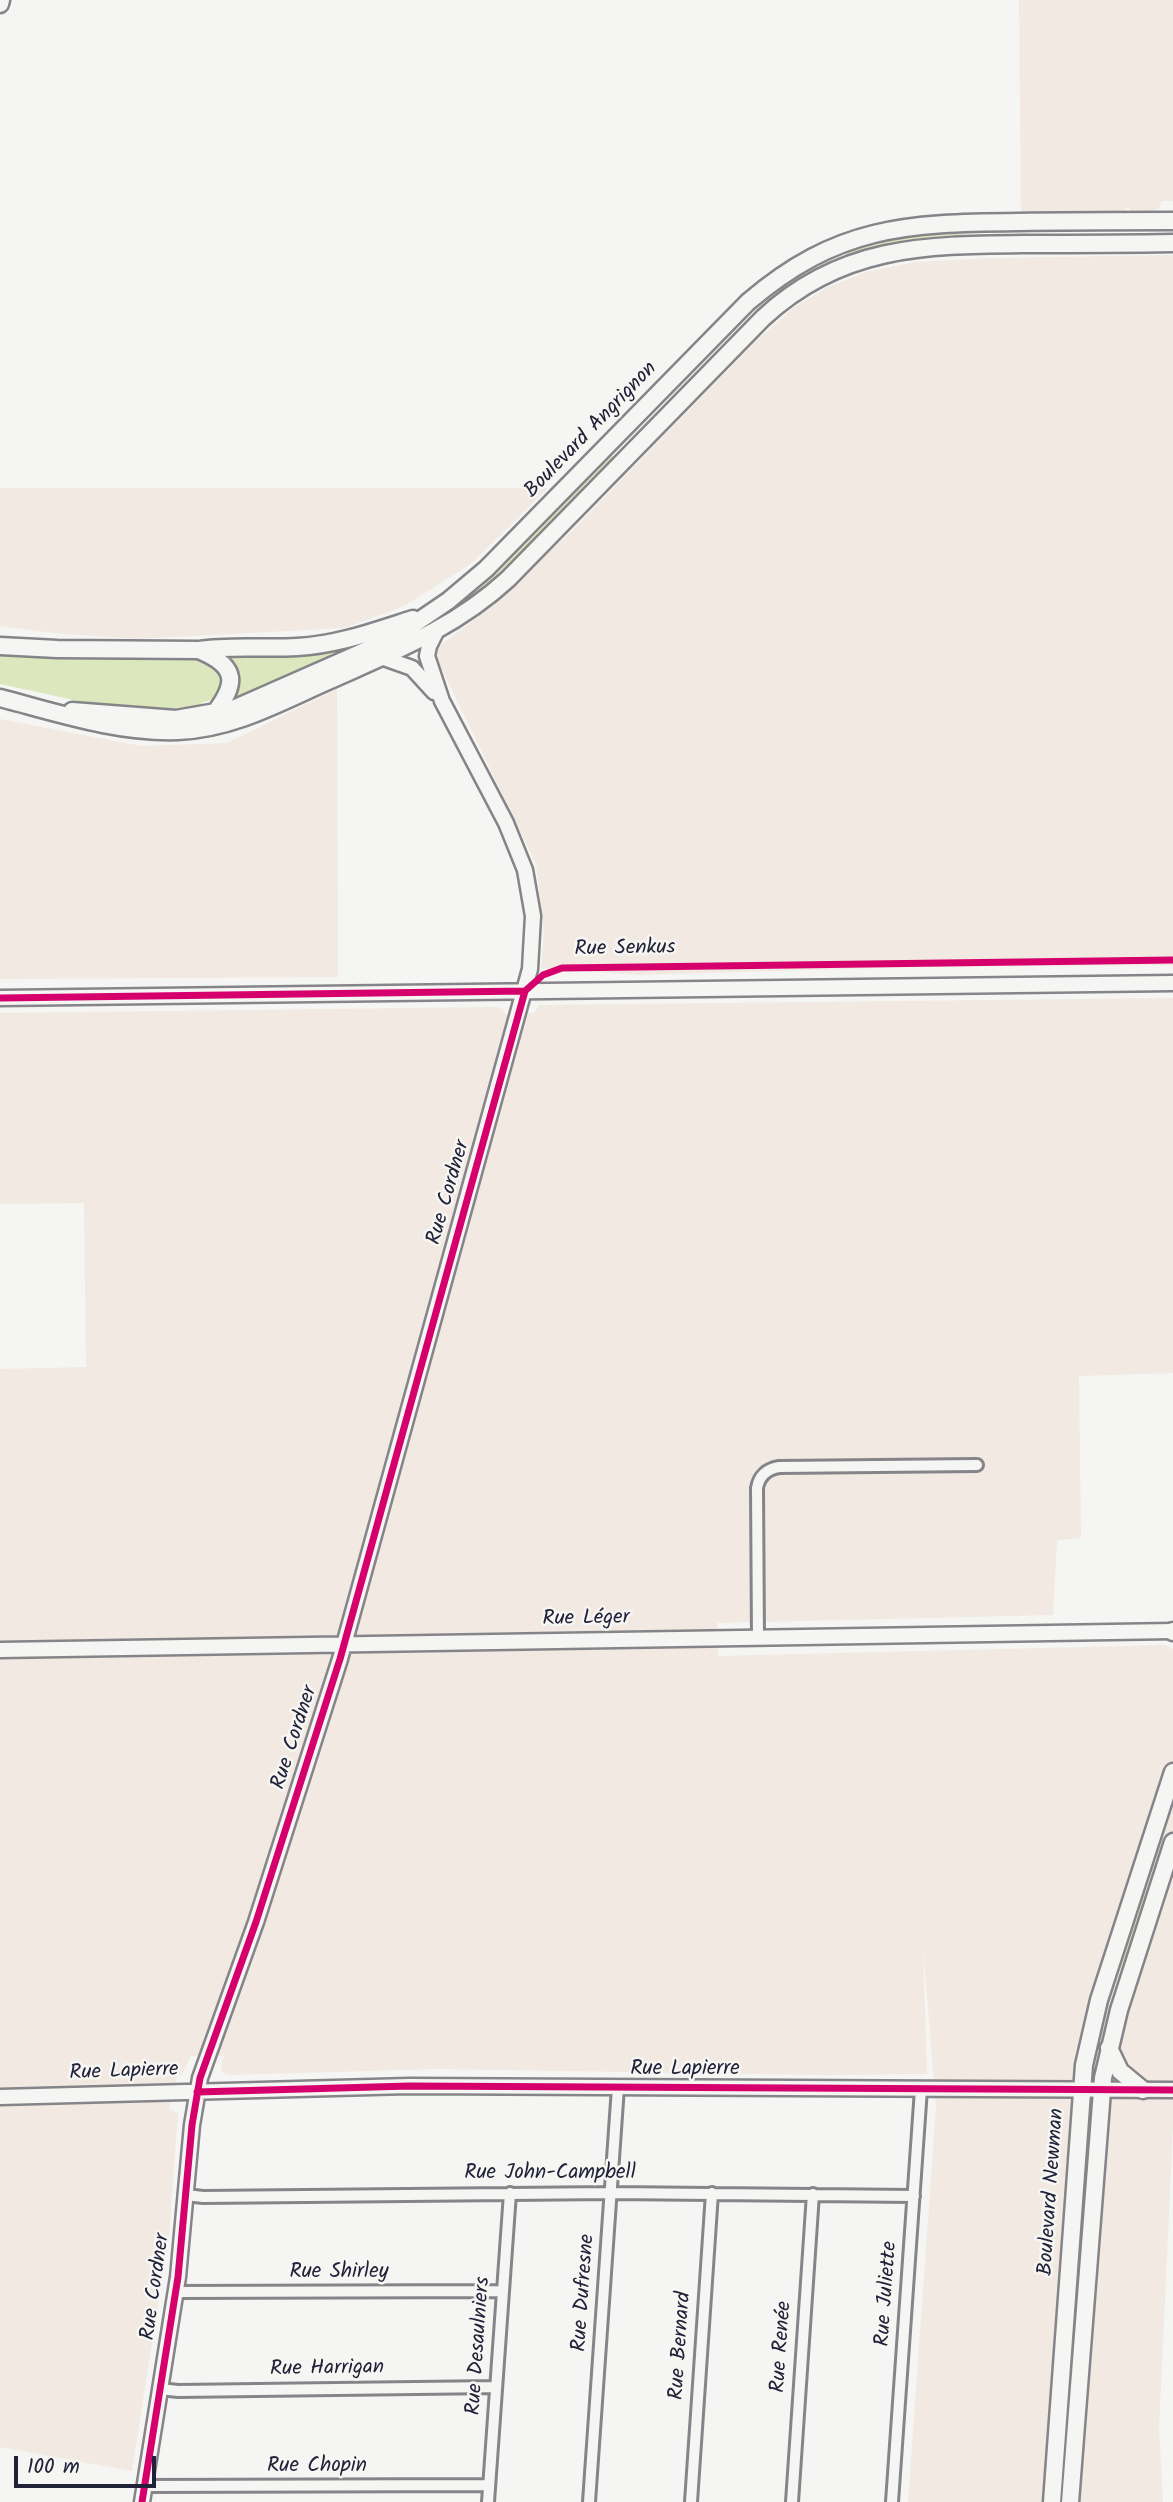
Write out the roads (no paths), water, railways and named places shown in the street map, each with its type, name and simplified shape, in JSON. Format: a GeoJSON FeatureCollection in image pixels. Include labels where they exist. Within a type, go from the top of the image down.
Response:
{"type":"FeatureCollection","features":[{"type":"Feature","properties":{"kind":"main road","name":"Boulevard Angrignon"},"geometry":{"type":"LineString","coordinates":[[52,711],[96,712],[164,719],[215,714],[256,700],[378,646],[461,591],[501,554],[748,302],[776,279],[817,254],[873,233],[925,224],[1173,221]]}},
{"type":"Feature","properties":{"kind":"main road","name":"Boulevard Angrignon"},"geometry":{"type":"LineString","coordinates":[[0,698],[93,723],[138,729],[178,731],[206,728],[244,718],[436,632],[472,609],[497,589],[763,318],[819,279],[872,257],[918,247],[1173,243]]}},
{"type":"Feature","properties":{"kind":"main road"},"geometry":{"type":"LineString","coordinates":[[0,646],[199,650],[221,647],[286,648],[319,645],[359,636],[431,613]]}},
{"type":"Feature","properties":{"kind":"main road"},"geometry":{"type":"LineString","coordinates":[[199,650],[217,658],[229,672],[230,690],[215,714]]}},
{"type":"Feature","properties":{"kind":"main road","name":"Boulevard Newman"},"geometry":{"type":"LineString","coordinates":[[1052,2502],[1081,2091],[1088,2044],[1173,1772]]}},
{"type":"Feature","properties":{"kind":"main road","name":"Boulevard Newman"},"geometry":{"type":"LineString","coordinates":[[1070,2502],[1101,2091],[1123,1995],[1173,1842]]}},
{"type":"Feature","properties":{"kind":"main road"},"geometry":{"type":"LineString","coordinates":[[1109,2048],[1120,2071],[1143,2090]]}},
{"type":"Feature","properties":{"kind":"street"},"geometry":{"type":"LineString","coordinates":[[436,632],[427,656],[442,701]]}},
{"type":"Feature","properties":{"kind":"street"},"geometry":{"type":"LineString","coordinates":[[382,657],[402,662],[416,670],[442,701]]}},
{"type":"Feature","properties":{"kind":"street","name":"Rue Cordner"},"geometry":{"type":"LineString","coordinates":[[142,2502],[175,2292],[197,2092],[256,1922],[343,1645],[525,991],[533,952],[532,905],[523,864],[506,823],[442,701]]}},
{"type":"Feature","properties":{"kind":"street","name":"Rue Senkus"},"geometry":{"type":"LineString","coordinates":[[0,998],[1173,983]]}},
{"type":"Feature","properties":{"kind":"street"},"geometry":{"type":"LineString","coordinates":[[758,1638],[757,1488],[765,1472],[779,1467],[977,1465]]}},
{"type":"Feature","properties":{"kind":"street","name":"Rue Léger"},"geometry":{"type":"LineString","coordinates":[[0,1650],[1173,1631]]}},
{"type":"Feature","properties":{"kind":"street","name":"Rue Lapierre"},"geometry":{"type":"LineString","coordinates":[[0,2098],[409,2086],[1173,2090]]}},
{"type":"Feature","properties":{"kind":"street","name":"Rue Dufresne"},"geometry":{"type":"LineString","coordinates":[[589,2502],[618,2087]]}},
{"type":"Feature","properties":{"kind":"street","name":"Rue Juliette"},"geometry":{"type":"LineString","coordinates":[[892,2502],[921,2090]]}},
{"type":"Feature","properties":{"kind":"street","name":"Rue Desaulniers"},"geometry":{"type":"LineString","coordinates":[[488,2502],[510,2193]]}},
{"type":"Feature","properties":{"kind":"street","name":"Rue John-Campbell"},"geometry":{"type":"LineString","coordinates":[[186,2195],[712,2193],[914,2196]]}},
{"type":"Feature","properties":{"kind":"street","name":"Rue Bernard"},"geometry":{"type":"LineString","coordinates":[[691,2502],[712,2193]]}},
{"type":"Feature","properties":{"kind":"street","name":"Rue Renée"},"geometry":{"type":"LineString","coordinates":[[792,2502],[813,2194]]}},
{"type":"Feature","properties":{"kind":"street","name":"Rue Shirley"},"geometry":{"type":"LineString","coordinates":[[175,2292],[503,2291]]}},
{"type":"Feature","properties":{"kind":"street","name":"Rue Harrigan"},"geometry":{"type":"LineString","coordinates":[[160,2389],[178,2391],[495,2387]]}},
{"type":"Feature","properties":{"kind":"street","name":"Rue Chopin"},"geometry":{"type":"LineString","coordinates":[[144,2486],[489,2485]]}}]}
